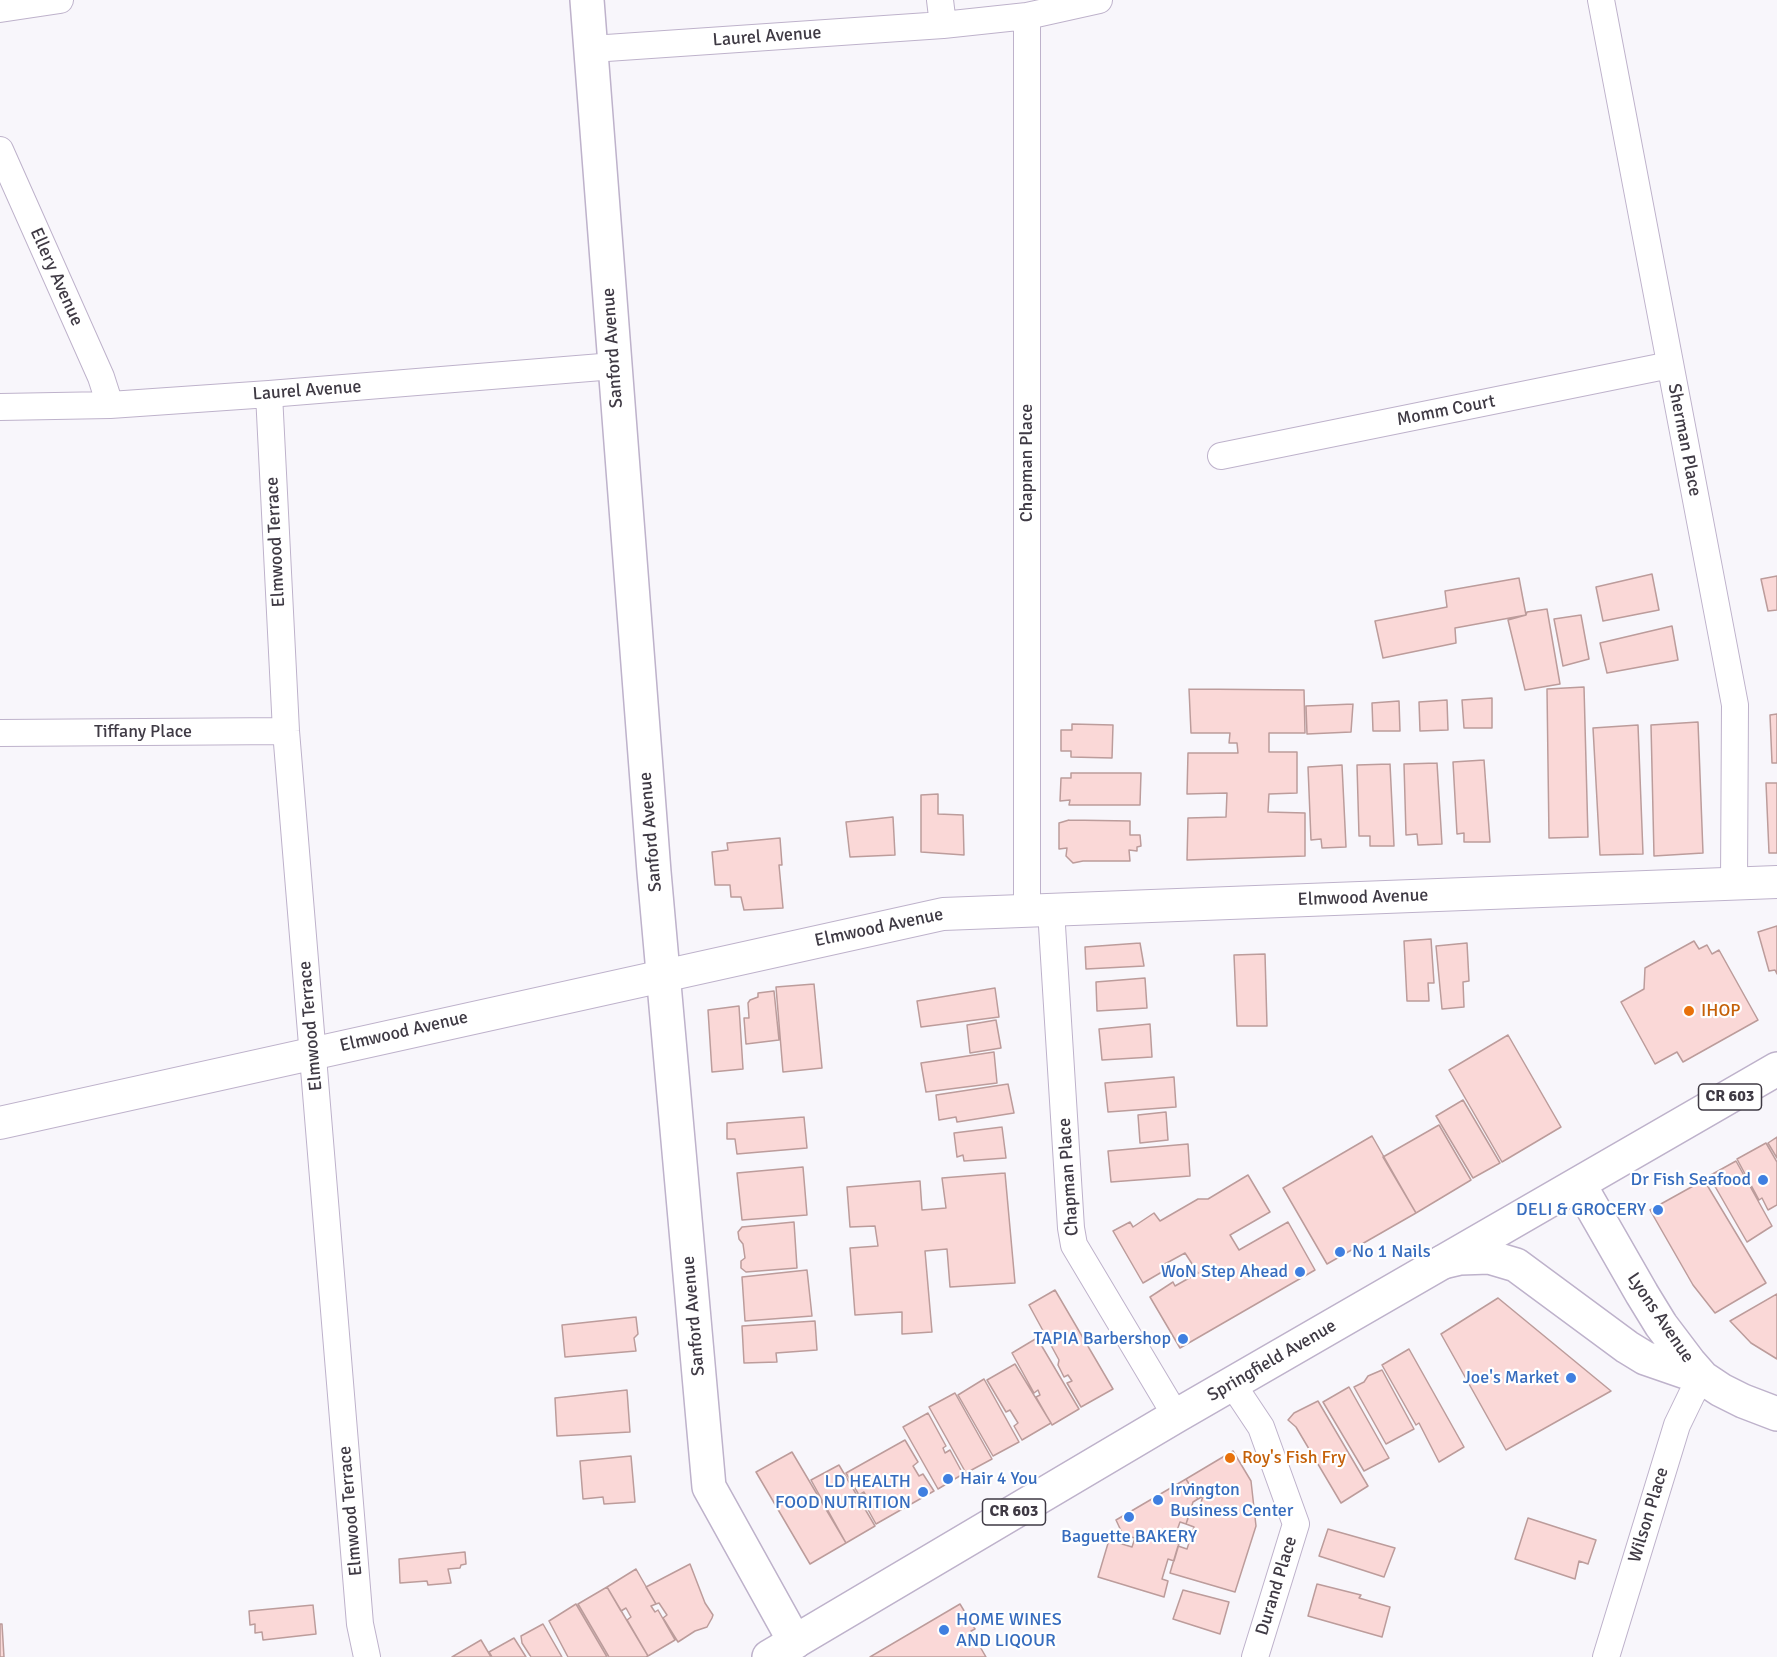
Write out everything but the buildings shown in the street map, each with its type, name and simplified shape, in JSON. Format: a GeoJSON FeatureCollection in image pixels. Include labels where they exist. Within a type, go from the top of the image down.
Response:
{"type":"FeatureCollection","features":[{"type":"Feature","properties":{"kind":"main road","name":"Sanford Avenue"},"geometry":{"type":"LineString","coordinates":[[587,0],[614,366],[709,1487],[782,1649]]}},
{"type":"Feature","properties":{"kind":"main road","name":"Springfield Avenue"},"geometry":{"type":"LineString","coordinates":[[782,1649],[1176,1416],[1777,1069]]}},
{"type":"Feature","properties":{"kind":"main road","name":"Lyons Avenue"},"geometry":{"type":"LineString","coordinates":[[1579,1184],[1661,1324],[1703,1378],[1743,1401],[1777,1414]]}},
{"type":"Feature","properties":{"kind":"main road"},"geometry":{"type":"LineString","coordinates":[[1443,1262],[1489,1257],[1516,1265],[1644,1358],[1703,1378]]}},
{"type":"Feature","properties":{"kind":"street"},"geometry":{"type":"LineString","coordinates":[[0,9],[60,0]]}},
{"type":"Feature","properties":{"kind":"street"},"geometry":{"type":"LineString","coordinates":[[1027,16],[1099,0]]}},
{"type":"Feature","properties":{"kind":"street","name":"Sherman Place"},"geometry":{"type":"LineString","coordinates":[[1601,0],[1735,705],[1734,883]]}},
{"type":"Feature","properties":{"kind":"street","name":"Laurel Avenue"},"geometry":{"type":"LineString","coordinates":[[592,49],[942,12],[1027,16]]}},
{"type":"Feature","properties":{"kind":"street","name":"Chapman Place"},"geometry":{"type":"LineString","coordinates":[[1027,16],[1039,910],[1071,1228],[1074,1245],[1176,1416]]}},
{"type":"Feature","properties":{"kind":"street","name":"Ellery Avenue"},"geometry":{"type":"LineString","coordinates":[[0,150],[101,377],[110,405]]}},
{"type":"Feature","properties":{"kind":"street","name":"Momm Court"},"geometry":{"type":"LineString","coordinates":[[1221,456],[1670,365]]}},
{"type":"Feature","properties":{"kind":"street","name":"Laurel Avenue"},"geometry":{"type":"LineString","coordinates":[[0,407],[110,405],[614,366]]}},
{"type":"Feature","properties":{"kind":"street","name":"Elmwood Terrace"},"geometry":{"type":"LineString","coordinates":[[268,394],[286,731],[360,1624],[367,1657]]}},
{"type":"Feature","properties":{"kind":"street","name":"Tiffany Place"},"geometry":{"type":"LineString","coordinates":[[0,733],[286,731]]}},
{"type":"Feature","properties":{"kind":"street","name":"Elmwood Avenue"},"geometry":{"type":"LineString","coordinates":[[0,1123],[943,914],[1777,882]]}},
{"type":"Feature","properties":{"kind":"street","name":"Wilson Place"},"geometry":{"type":"LineString","coordinates":[[1606,1657],[1677,1425],[1692,1394],[1703,1378]]}},
{"type":"Feature","properties":{"kind":"street","name":"Durand Place"},"geometry":{"type":"LineString","coordinates":[[1233,1384],[1261,1427],[1296,1524],[1255,1657]]}},
{"type":"Feature","properties":{"kind":"place","name":"IHOP"},"geometry":{"type":"Point","coordinates":[1689,1011]}},
{"type":"Feature","properties":{"kind":"place","name":"Dr Fish Seafood"},"geometry":{"type":"Point","coordinates":[1763,1180]}},
{"type":"Feature","properties":{"kind":"place","name":"DELI & GROCERY"},"geometry":{"type":"Point","coordinates":[1658,1210]}},
{"type":"Feature","properties":{"kind":"place","name":"No 1 Nails"},"geometry":{"type":"Point","coordinates":[1340,1252]}},
{"type":"Feature","properties":{"kind":"place","name":"WoN Step Ahead"},"geometry":{"type":"Point","coordinates":[1300,1272]}},
{"type":"Feature","properties":{"kind":"place","name":"TAPIA Barbershop"},"geometry":{"type":"Point","coordinates":[1183,1339]}},
{"type":"Feature","properties":{"kind":"place","name":"Joe's Market"},"geometry":{"type":"Point","coordinates":[1571,1378]}},
{"type":"Feature","properties":{"kind":"place","name":"Roy's Fish Fry"},"geometry":{"type":"Point","coordinates":[1230,1458]}},
{"type":"Feature","properties":{"kind":"place","name":"Hair 4 You"},"geometry":{"type":"Point","coordinates":[948,1479]}},
{"type":"Feature","properties":{"kind":"place","name":"LD HEALTH FOOD NUTRITION"},"geometry":{"type":"Point","coordinates":[923,1492]}},
{"type":"Feature","properties":{"kind":"place","name":"Irvington Business Center"},"geometry":{"type":"Point","coordinates":[1158,1500]}},
{"type":"Feature","properties":{"kind":"place","name":"Baguette BAKERY"},"geometry":{"type":"Point","coordinates":[1129,1517]}},
{"type":"Feature","properties":{"kind":"place","name":"HOME WINES AND LIQOUR"},"geometry":{"type":"Point","coordinates":[944,1630]}}]}
